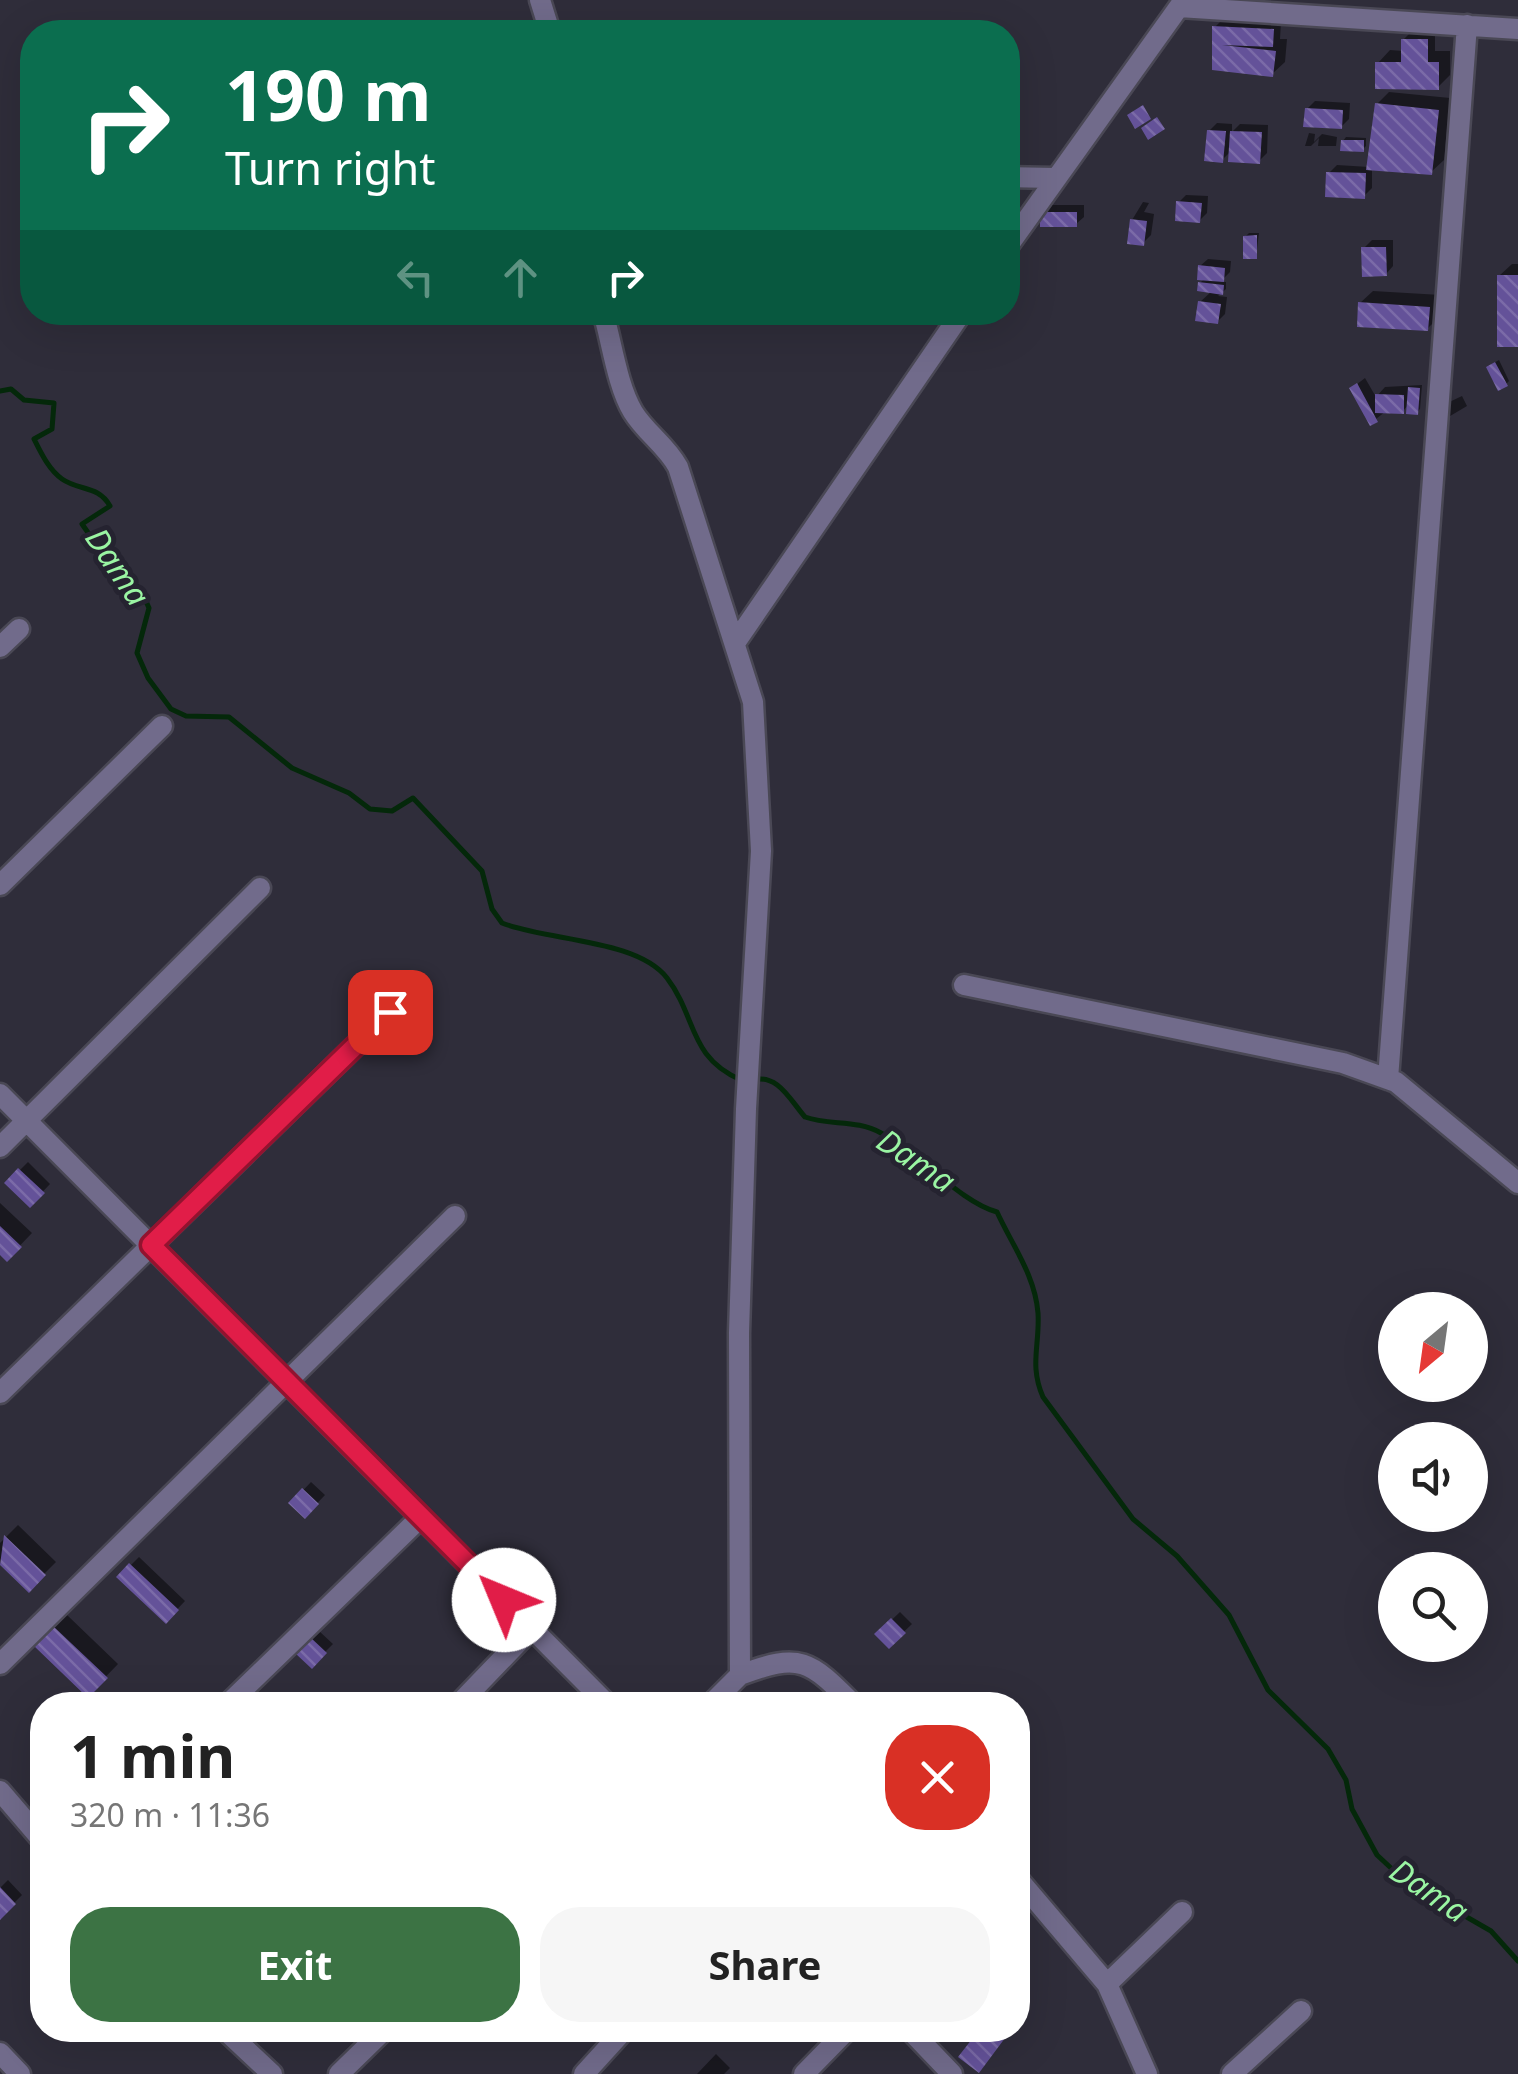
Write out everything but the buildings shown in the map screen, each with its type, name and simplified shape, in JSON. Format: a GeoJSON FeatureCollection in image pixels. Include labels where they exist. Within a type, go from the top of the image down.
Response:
{"type":"FeatureCollection","features":[{"type":"Feature","properties":{"kind":"street"},"geometry":{"type":"LineString","coordinates":[[1020,228],[1182,4],[1518,28]]}},
{"type":"Feature","properties":{"kind":"street"},"geometry":{"type":"LineString","coordinates":[[1388,1079],[1467,25]]}},
{"type":"Feature","properties":{"kind":"street"},"geometry":{"type":"LineString","coordinates":[[1020,178],[1054,178]]}},
{"type":"Feature","properties":{"kind":"street"},"geometry":{"type":"LineString","coordinates":[[607,325],[631,408],[646,430],[668,448],[678,467],[753,702],[762,851],[746,1109],[739,1334],[740,1674]]}},
{"type":"Feature","properties":{"kind":"street"},"geometry":{"type":"LineString","coordinates":[[735,643],[953,325]]}},
{"type":"Feature","properties":{"kind":"street"},"geometry":{"type":"LineString","coordinates":[[0,647],[19,629]]}},
{"type":"Feature","properties":{"kind":"street"},"geometry":{"type":"LineString","coordinates":[[0,885],[162,726]]}},
{"type":"Feature","properties":{"kind":"street"},"geometry":{"type":"LineString","coordinates":[[0,1147],[260,888]]}},
{"type":"Feature","properties":{"kind":"street"},"geometry":{"type":"LineString","coordinates":[[964,986],[1111,1012],[1343,1063],[1388,1079],[1438,1114],[1518,1183]]}},
{"type":"Feature","properties":{"kind":"street"},"geometry":{"type":"LineString","coordinates":[[0,1392],[390,1012]]}},
{"type":"Feature","properties":{"kind":"street"},"geometry":{"type":"LineString","coordinates":[[0,1094],[595,1692]]}},
{"type":"Feature","properties":{"kind":"street"},"geometry":{"type":"LineString","coordinates":[[0,1664],[455,1216]]}},
{"type":"Feature","properties":{"kind":"street"},"geometry":{"type":"LineString","coordinates":[[240,1692],[421,1517]]}},
{"type":"Feature","properties":{"kind":"street"},"geometry":{"type":"LineString","coordinates":[[470,1692],[532,1628]]}},
{"type":"Feature","properties":{"kind":"street"},"geometry":{"type":"LineString","coordinates":[[723,1692],[740,1674],[783,1659],[820,1670],[841,1692]]}},
{"type":"Feature","properties":{"kind":"street"},"geometry":{"type":"LineString","coordinates":[[0,1792],[30,1826]]}},
{"type":"Feature","properties":{"kind":"street"},"geometry":{"type":"LineString","coordinates":[[1030,1893],[1107,1984],[1147,2074]]}},
{"type":"Feature","properties":{"kind":"street"},"geometry":{"type":"LineString","coordinates":[[1107,1984],[1182,1912]]}},
{"type":"Feature","properties":{"kind":"street"},"geometry":{"type":"LineString","coordinates":[[1232,2074],[1301,2012]]}},
{"type":"Feature","properties":{"kind":"street"},"geometry":{"type":"LineString","coordinates":[[238,2042],[272,2074]]}},
{"type":"Feature","properties":{"kind":"street"},"geometry":{"type":"LineString","coordinates":[[339,2074],[372,2042]]}},
{"type":"Feature","properties":{"kind":"street"},"geometry":{"type":"LineString","coordinates":[[584,2074],[613,2042]]}},
{"type":"Feature","properties":{"kind":"street"},"geometry":{"type":"LineString","coordinates":[[804,2074],[835,2042]]}},
{"type":"Feature","properties":{"kind":"street"},"geometry":{"type":"LineString","coordinates":[[921,2042],[952,2074]]}},
{"type":"Feature","properties":{"kind":"street"},"geometry":{"type":"LineString","coordinates":[[0,2053],[20,2074]]}},
{"type":"Feature","properties":{"kind":"waterway","name":"Dama"},"geometry":{"type":"LineString","coordinates":[[0,391],[11,389],[24,400],[54,403],[52,429],[34,439],[62,479],[94,491],[110,506],[82,524],[105,557],[141,590],[149,608],[137,653],[148,678],[171,709],[186,716],[229,717],[292,768],[349,793],[370,809],[392,811],[413,798],[482,871],[492,909],[502,923],[613,948],[653,965],[677,993],[711,1060],[741,1080]]}},
{"type":"Feature","properties":{"kind":"waterway","name":"Dama"},"geometry":{"type":"LineString","coordinates":[[752,1080],[776,1084],[805,1117],[881,1133],[954,1188],[997,1212],[1028,1273],[1036,1299],[1036,1365],[1043,1397],[1133,1519],[1177,1556],[1229,1615],[1268,1690],[1328,1749],[1346,1780],[1352,1809],[1377,1855],[1406,1882],[1491,1931],[1518,1961]]}},
{"type":"Feature","properties":{"kind":"route"},"geometry":{"type":"LineString","coordinates":[[390,1012],[151,1245],[504,1600]]}}]}
